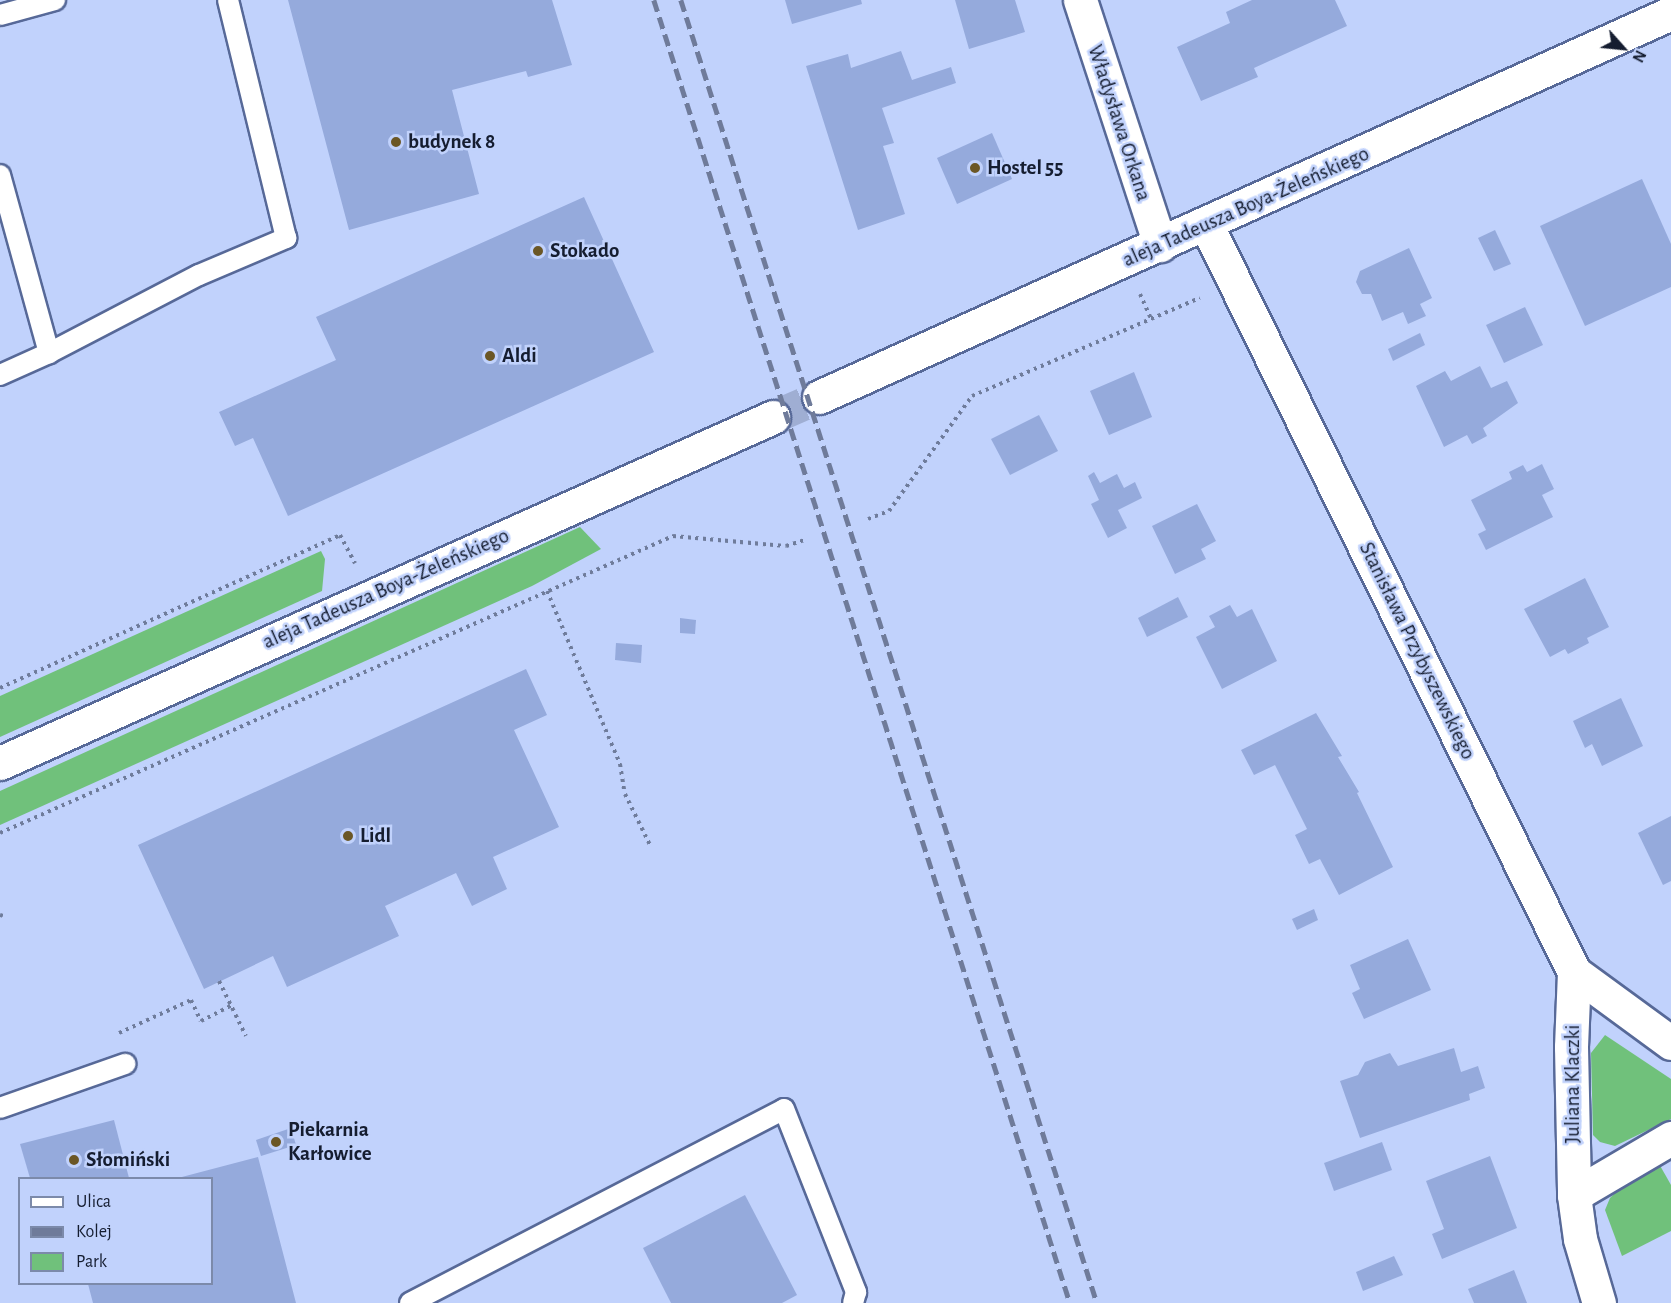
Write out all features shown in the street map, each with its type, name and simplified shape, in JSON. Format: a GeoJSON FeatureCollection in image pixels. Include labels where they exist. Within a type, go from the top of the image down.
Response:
{"type":"FeatureCollection","features":[{"type":"Feature","properties":{"kind":"street","name":"Władysława Orkana"},"geometry":{"type":"LineString","coordinates":[[1080,0],[1160,245]]}},
{"type":"Feature","properties":{"kind":"street","name":"aleja Tadeusza Boya-Żeleńskiego"},"geometry":{"type":"LineString","coordinates":[[819,397],[1671,14]]}},
{"type":"Feature","properties":{"kind":"street","name":"Stanisława Przybyszewskiego"},"geometry":{"type":"LineString","coordinates":[[1206,224],[1574,972],[1671,1043]]}},
{"type":"Feature","properties":{"kind":"street","name":"aleja Tadeusza Boya-Żeleńskiego"},"geometry":{"type":"LineString","coordinates":[[0,763],[773,417]]}},
{"type":"Feature","properties":{"kind":"street","name":"Juliana Klaczki"},"geometry":{"type":"LineString","coordinates":[[1574,972],[1571,1047],[1574,1195],[1580,1239],[1599,1303]]}},
{"type":"Feature","properties":{"kind":"street"},"geometry":{"type":"LineString","coordinates":[[1574,1195],[1671,1138]]}},
{"type":"Feature","properties":{"kind":"lane"},"geometry":{"type":"LineString","coordinates":[[0,15],[55,0]]}},
{"type":"Feature","properties":{"kind":"lane"},"geometry":{"type":"LineString","coordinates":[[0,375],[49,353],[200,276],[286,238],[228,0]]}},
{"type":"Feature","properties":{"kind":"lane"},"geometry":{"type":"LineString","coordinates":[[0,175],[49,353]]}},
{"type":"Feature","properties":{"kind":"lane"},"geometry":{"type":"LineString","coordinates":[[0,1108],[125,1064]]}},
{"type":"Feature","properties":{"kind":"lane"},"geometry":{"type":"LineString","coordinates":[[410,1303],[784,1109],[856,1292],[853,1303]]}},
{"type":"Feature","properties":{"kind":"path"},"geometry":{"type":"LineString","coordinates":[[868,519],[890,511],[972,396],[1234,283]]}},
{"type":"Feature","properties":{"kind":"path"},"geometry":{"type":"LineString","coordinates":[[0,688],[340,536]]}},
{"type":"Feature","properties":{"kind":"path"},"geometry":{"type":"LineString","coordinates":[[0,833],[673,536],[786,546],[804,540]]}},
{"type":"Feature","properties":{"kind":"path"},"geometry":{"type":"LineString","coordinates":[[547,591],[620,764],[625,794],[650,845]]}},
{"type":"Feature","properties":{"kind":"path"},"geometry":{"type":"LineString","coordinates":[[219,981],[246,1036]]}},
{"type":"Feature","properties":{"kind":"green space"},"geometry":{"type":"Polygon","coordinates":[[[580,527],[601,549],[532,586],[0,825],[0,791],[580,527]]]}},
{"type":"Feature","properties":{"kind":"green space"},"geometry":{"type":"Polygon","coordinates":[[[321,551],[325,559],[322,591],[0,737],[0,696],[321,551]]]}},
{"type":"Feature","properties":{"kind":"green space"},"geometry":{"type":"Polygon","coordinates":[[[1605,1035],[1671,1079],[1671,1119],[1615,1146],[1600,1142],[1593,1135],[1591,1053],[1605,1035]]]}},
{"type":"Feature","properties":{"kind":"green space"},"geometry":{"type":"Polygon","coordinates":[[[1658,1162],[1671,1185],[1671,1231],[1622,1256],[1605,1210],[1610,1198],[1628,1180],[1658,1162]]]}},
{"type":"Feature","properties":{"kind":"building","name":"budynek 8"},"geometry":{"type":"Polygon","coordinates":[[[288,0],[552,0],[572,65],[528,77],[526,71],[452,90],[479,194],[349,230],[288,0]]]}},
{"type":"Feature","properties":{"kind":"building"},"geometry":{"type":"Polygon","coordinates":[[[785,0],[861,0],[862,4],[792,24],[785,0]]]}},
{"type":"Feature","properties":{"kind":"building"},"geometry":{"type":"Polygon","coordinates":[[[955,0],[1015,0],[1025,32],[969,49],[955,0]]]}},
{"type":"Feature","properties":{"kind":"building"},"geometry":{"type":"Polygon","coordinates":[[[1252,0],[1335,0],[1347,26],[1254,68],[1258,77],[1201,101],[1177,47],[1230,23],[1226,12],[1252,0]]]}},
{"type":"Feature","properties":{"kind":"building"},"geometry":{"type":"Polygon","coordinates":[[[901,51],[912,80],[951,67],[956,83],[882,108],[894,143],[883,146],[905,214],[858,230],[806,66],[848,54],[851,68],[901,51]]]}},
{"type":"Feature","properties":{"kind":"building","name":"Hostel 55"},"geometry":{"type":"Polygon","coordinates":[[[992,133],[1012,179],[957,204],[937,158],[992,133]]]}},
{"type":"Feature","properties":{"kind":"building"},"geometry":{"type":"Polygon","coordinates":[[[1642,179],[1671,244],[1671,287],[1585,326],[1540,226],[1642,179]]]}},
{"type":"Feature","properties":{"kind":"building","name":"Aldi"},"geometry":{"type":"Polygon","coordinates":[[[584,197],[654,352],[288,516],[253,438],[235,446],[219,412],[336,360],[316,317],[584,197]]]}},
{"type":"Feature","properties":{"kind":"building"},"geometry":{"type":"Polygon","coordinates":[[[1495,230],[1511,264],[1494,271],[1478,238],[1495,230]]]}},
{"type":"Feature","properties":{"kind":"building"},"geometry":{"type":"Polygon","coordinates":[[[1409,248],[1432,298],[1420,304],[1426,316],[1408,324],[1403,312],[1382,321],[1371,294],[1362,294],[1356,282],[1360,271],[1409,248]]]}},
{"type":"Feature","properties":{"kind":"building"},"geometry":{"type":"Polygon","coordinates":[[[1525,307],[1543,345],[1504,363],[1486,325],[1525,307]]]}},
{"type":"Feature","properties":{"kind":"building"},"geometry":{"type":"Polygon","coordinates":[[[1420,333],[1425,345],[1393,361],[1388,349],[1420,333]]]}},
{"type":"Feature","properties":{"kind":"building"},"geometry":{"type":"Polygon","coordinates":[[[1480,366],[1491,388],[1507,381],[1518,403],[1483,428],[1487,436],[1472,444],[1467,435],[1444,447],[1416,386],[1445,371],[1451,381],[1480,366]]]}},
{"type":"Feature","properties":{"kind":"building"},"geometry":{"type":"Polygon","coordinates":[[[1134,372],[1152,417],[1109,435],[1090,391],[1134,372]]]}},
{"type":"Feature","properties":{"kind":"building"},"geometry":{"type":"Polygon","coordinates":[[[1039,415],[1058,451],[1010,475],[991,439],[1039,415]]]}},
{"type":"Feature","properties":{"kind":"building"},"geometry":{"type":"Polygon","coordinates":[[[1542,464],[1554,489],[1542,495],[1553,517],[1486,550],[1478,534],[1486,530],[1471,500],[1512,479],[1509,472],[1523,465],[1527,472],[1542,464]]]}},
{"type":"Feature","properties":{"kind":"building"},"geometry":{"type":"Polygon","coordinates":[[[1094,472],[1100,483],[1117,474],[1124,488],[1135,482],[1142,498],[1118,510],[1127,528],[1108,538],[1091,504],[1099,500],[1088,476],[1094,472]]]}},
{"type":"Feature","properties":{"kind":"building"},"geometry":{"type":"Polygon","coordinates":[[[1197,504],[1216,541],[1201,549],[1206,559],[1175,574],[1152,526],[1197,504]]]}},
{"type":"Feature","properties":{"kind":"building"},"geometry":{"type":"Polygon","coordinates":[[[1585,578],[1609,627],[1587,638],[1589,643],[1572,652],[1568,654],[1565,649],[1550,657],[1524,609],[1585,578]]]}},
{"type":"Feature","properties":{"kind":"building"},"geometry":{"type":"Polygon","coordinates":[[[1178,597],[1188,617],[1147,637],[1138,618],[1178,597]]]}},
{"type":"Feature","properties":{"kind":"building"},"geometry":{"type":"Polygon","coordinates":[[[1230,605],[1237,617],[1252,609],[1277,661],[1222,689],[1196,637],[1215,627],[1209,616],[1230,605]]]}},
{"type":"Feature","properties":{"kind":"building"},"geometry":{"type":"Polygon","coordinates":[[[680,618],[696,620],[695,634],[680,633],[680,618]]]}},
{"type":"Feature","properties":{"kind":"building"},"geometry":{"type":"Polygon","coordinates":[[[616,643],[642,645],[641,663],[615,660],[616,643]]]}},
{"type":"Feature","properties":{"kind":"building","name":"Lidl"},"geometry":{"type":"Polygon","coordinates":[[[526,669],[547,715],[514,730],[559,827],[493,857],[507,889],[472,906],[456,873],[385,906],[399,936],[287,987],[273,956],[204,989],[138,845],[526,669]]]}},
{"type":"Feature","properties":{"kind":"building"},"geometry":{"type":"Polygon","coordinates":[[[1621,698],[1643,746],[1602,766],[1592,744],[1585,748],[1573,721],[1621,698]]]}},
{"type":"Feature","properties":{"kind":"building"},"geometry":{"type":"Polygon","coordinates":[[[1316,713],[1342,756],[1338,757],[1359,792],[1357,793],[1393,867],[1339,895],[1320,859],[1309,864],[1295,835],[1307,829],[1275,765],[1254,775],[1241,750],[1316,713]]]}},
{"type":"Feature","properties":{"kind":"building"},"geometry":{"type":"Polygon","coordinates":[[[1671,816],[1671,881],[1663,885],[1638,833],[1671,816]]]}},
{"type":"Feature","properties":{"kind":"building"},"geometry":{"type":"Polygon","coordinates":[[[1314,909],[1318,920],[1297,930],[1292,919],[1314,909]]]}},
{"type":"Feature","properties":{"kind":"building"},"geometry":{"type":"Polygon","coordinates":[[[1408,939],[1431,990],[1364,1019],[1352,993],[1360,989],[1350,965],[1408,939]]]}},
{"type":"Feature","properties":{"kind":"building"},"geometry":{"type":"Polygon","coordinates":[[[1454,1048],[1461,1072],[1478,1066],[1485,1088],[1469,1094],[1470,1100],[1360,1138],[1340,1081],[1358,1075],[1365,1062],[1390,1053],[1398,1066],[1454,1048]]]}},
{"type":"Feature","properties":{"kind":"building","name":"Słomiński"},"geometry":{"type":"Polygon","coordinates":[[[114,1120],[129,1177],[30,1177],[20,1144],[114,1120]]]}},
{"type":"Feature","properties":{"kind":"building","name":"Piekarnia Karłowice"},"geometry":{"type":"Polygon","coordinates":[[[291,1128],[296,1145],[261,1156],[256,1140],[291,1128]]]}},
{"type":"Feature","properties":{"kind":"building"},"geometry":{"type":"Polygon","coordinates":[[[1382,1142],[1392,1170],[1334,1191],[1324,1163],[1382,1142]]]}},
{"type":"Feature","properties":{"kind":"building"},"geometry":{"type":"Polygon","coordinates":[[[1490,1156],[1517,1228],[1442,1259],[1432,1234],[1444,1229],[1426,1181],[1490,1156]]]}},
{"type":"Feature","properties":{"kind":"building"},"geometry":{"type":"Polygon","coordinates":[[[258,1157],[296,1303],[93,1303],[88,1285],[213,1285],[213,1177],[182,1177],[258,1157]]]}},
{"type":"Feature","properties":{"kind":"building"},"geometry":{"type":"Polygon","coordinates":[[[745,1195],[797,1295],[782,1303],[671,1303],[643,1248],[745,1195]]]}},
{"type":"Feature","properties":{"kind":"building"},"geometry":{"type":"Polygon","coordinates":[[[1394,1256],[1403,1275],[1363,1291],[1356,1272],[1394,1256]]]}},
{"type":"Feature","properties":{"kind":"building"},"geometry":{"type":"Polygon","coordinates":[[[1514,1270],[1527,1303],[1474,1303],[1468,1289],[1514,1270]]]}},
{"type":"Feature","properties":{"kind":"tunnel"},"geometry":{"type":"LineString","coordinates":[[773,417],[819,397]]}},
{"type":"Feature","properties":{"kind":"railway"},"geometry":{"type":"LineString","coordinates":[[654,0],[1070,1303]]}},
{"type":"Feature","properties":{"kind":"railway"},"geometry":{"type":"LineString","coordinates":[[681,0],[1097,1303]]}},
{"type":"Feature","properties":{"kind":"place","name":"budynek 8"},"geometry":{"type":"Point","coordinates":[396,142]}},
{"type":"Feature","properties":{"kind":"place","name":"Hostel 55"},"geometry":{"type":"Point","coordinates":[975,168]}},
{"type":"Feature","properties":{"kind":"place","name":"Stokado"},"geometry":{"type":"Point","coordinates":[538,251]}},
{"type":"Feature","properties":{"kind":"place","name":"Aldi"},"geometry":{"type":"Point","coordinates":[490,356]}},
{"type":"Feature","properties":{"kind":"place","name":"Lidl"},"geometry":{"type":"Point","coordinates":[348,836]}},
{"type":"Feature","properties":{"kind":"place","name":"Piekarnia Karłowice"},"geometry":{"type":"Point","coordinates":[276,1142]}},
{"type":"Feature","properties":{"kind":"place","name":"Słomiński"},"geometry":{"type":"Point","coordinates":[74,1160]}}]}
